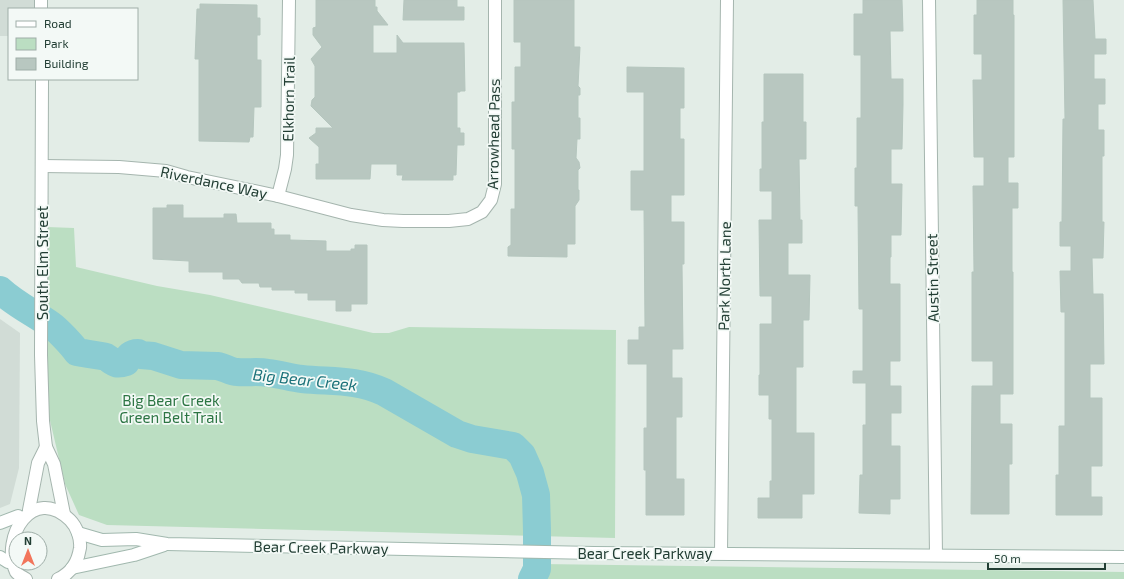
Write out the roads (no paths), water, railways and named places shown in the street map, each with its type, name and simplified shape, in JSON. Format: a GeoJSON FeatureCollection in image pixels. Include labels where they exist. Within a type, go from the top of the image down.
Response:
{"type":"FeatureCollection","features":[{"type":"Feature","properties":{"kind":"street","name":"Elkhorn Trail"},"geometry":{"type":"LineString","coordinates":[[278,196],[287,155],[289,0]]}},
{"type":"Feature","properties":{"kind":"street","name":"Arrowhead Pass"},"geometry":{"type":"LineString","coordinates":[[383,220],[425,222],[468,219],[482,212],[491,200],[495,184],[495,0]]}},
{"type":"Feature","properties":{"kind":"street","name":"Park North Lane"},"geometry":{"type":"LineString","coordinates":[[721,553],[727,0]]}},
{"type":"Feature","properties":{"kind":"street","name":"Austin Street"},"geometry":{"type":"LineString","coordinates":[[928,0],[936,555]]}},
{"type":"Feature","properties":{"kind":"street","name":"South Elm Street"},"geometry":{"type":"LineString","coordinates":[[42,80],[43,421],[46,447],[54,464],[64,514]]}},
{"type":"Feature","properties":{"kind":"street","name":"Riverdance Way"},"geometry":{"type":"LineString","coordinates":[[42,166],[118,167],[158,170],[278,196],[351,215],[383,220]]}},
{"type":"Feature","properties":{"kind":"street"},"geometry":{"type":"LineString","coordinates":[[26,579],[16,575],[4,559],[5,537],[10,525],[23,513],[38,463],[46,447]]}},
{"type":"Feature","properties":{"kind":"street"},"geometry":{"type":"LineString","coordinates":[[0,523],[23,513],[41,508],[53,509],[64,514],[73,523],[78,534],[80,545],[78,557],[72,568],[63,577],[58,579]]}},
{"type":"Feature","properties":{"kind":"street","name":"Bear Creek Parkway"},"geometry":{"type":"LineString","coordinates":[[78,534],[102,540],[136,540],[167,544],[552,552],[1124,557]]}},
{"type":"Feature","properties":{"kind":"street","name":"Bear Creek Parkway"},"geometry":{"type":"LineString","coordinates":[[72,568],[134,555],[167,544]]}},
{"type":"Feature","properties":{"kind":"waterway","name":"Big Bear Creek"},"geometry":{"type":"LineString","coordinates":[[0,290],[12,300],[54,327],[77,352],[106,357],[117,363],[126,362],[130,355],[138,353],[181,365],[217,366],[234,372],[264,372],[313,380],[364,385],[384,392],[457,434],[472,439],[513,446],[522,455],[530,473],[536,495],[537,569],[532,579]]}},
{"type":"Feature","properties":{"kind":"park label","name":"Big Bear Creek Green Belt Trail"},"geometry":{"type":"Point","coordinates":[171,408]}}]}
